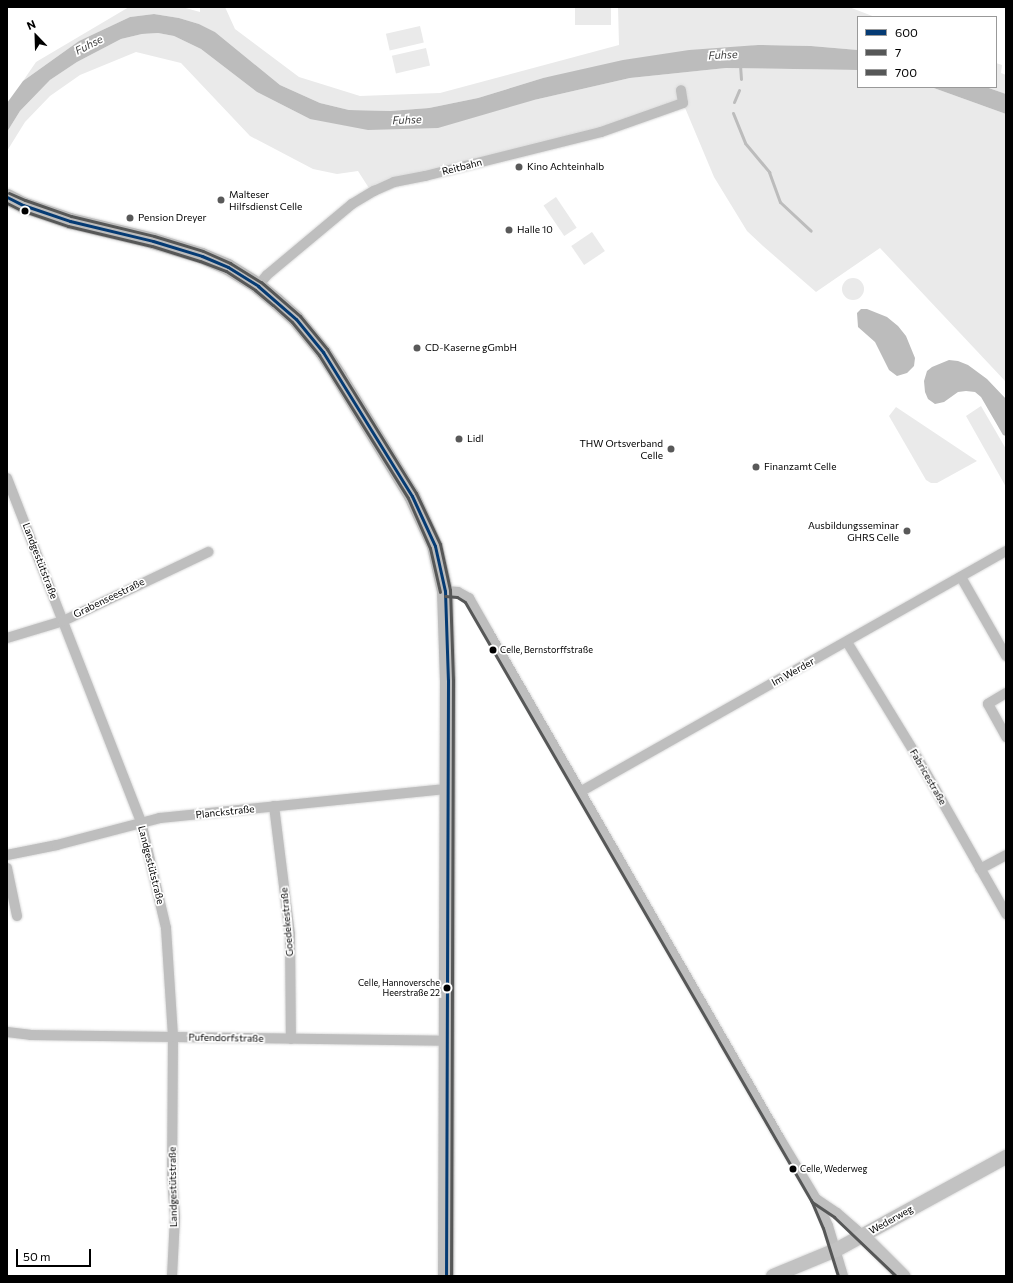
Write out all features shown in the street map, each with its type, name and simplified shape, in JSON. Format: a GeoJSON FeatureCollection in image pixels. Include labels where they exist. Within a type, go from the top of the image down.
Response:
{"type":"FeatureCollection","features":[{"type":"Feature","properties":{"kind":"main road"},"geometry":{"type":"LineString","coordinates":[[7,196],[23,205],[70,222],[153,241],[202,256],[228,267],[258,286],[296,319],[322,352],[366,420],[418,508],[436,546],[446,591],[448,680],[446,789],[446,1276]]}},
{"type":"Feature","properties":{"kind":"main road","name":"Wederweg"},"geometry":{"type":"LineString","coordinates":[[773,1276],[836,1250],[1006,1157]]}},
{"type":"Feature","properties":{"kind":"main road"},"geometry":{"type":"LineString","coordinates":[[863,1236],[903,1276]]}},
{"type":"Feature","properties":{"kind":"street","name":"Reitbahn"},"geometry":{"type":"LineString","coordinates":[[258,286],[267,274],[352,204],[374,190],[394,182],[425,176],[601,132],[683,103],[681,90]]}},
{"type":"Feature","properties":{"kind":"street","name":"Landgestütstraße"},"geometry":{"type":"LineString","coordinates":[[7,478],[141,822],[166,928],[173,1037],[172,1177],[175,1217],[172,1276]]}},
{"type":"Feature","properties":{"kind":"street","name":"Grabenseestraße"},"geometry":{"type":"LineString","coordinates":[[7,638],[63,621],[208,552]]}},
{"type":"Feature","properties":{"kind":"street","name":"Im Werder"},"geometry":{"type":"LineString","coordinates":[[580,792],[1006,552]]}},
{"type":"Feature","properties":{"kind":"street"},"geometry":{"type":"LineString","coordinates":[[961,578],[1006,656]]}},
{"type":"Feature","properties":{"kind":"street"},"geometry":{"type":"LineString","coordinates":[[446,591],[458,592],[469,598],[816,1199],[825,1218],[843,1276]]}},
{"type":"Feature","properties":{"kind":"street","name":"Fabricestraße"},"geometry":{"type":"LineString","coordinates":[[847,642],[912,750],[1006,914]]}},
{"type":"Feature","properties":{"kind":"street"},"geometry":{"type":"LineString","coordinates":[[1006,694],[988,704],[1006,737]]}},
{"type":"Feature","properties":{"kind":"street","name":"Planckstraße"},"geometry":{"type":"LineString","coordinates":[[7,855],[57,845],[160,818],[446,789]]}},
{"type":"Feature","properties":{"kind":"street","name":"Goedekestraße"},"geometry":{"type":"LineString","coordinates":[[274,806],[290,934],[291,1039]]}},
{"type":"Feature","properties":{"kind":"street"},"geometry":{"type":"LineString","coordinates":[[980,870],[1006,855]]}},
{"type":"Feature","properties":{"kind":"street"},"geometry":{"type":"LineString","coordinates":[[7,868],[17,916]]}},
{"type":"Feature","properties":{"kind":"street","name":"Pufendorfstraße"},"geometry":{"type":"LineString","coordinates":[[7,1032],[30,1035],[446,1041]]}},
{"type":"Feature","properties":{"kind":"street"},"geometry":{"type":"LineString","coordinates":[[816,1199],[837,1213],[863,1236]]}},
{"type":"Feature","properties":{"kind":"shaded area"},"geometry":{"type":"Polygon","coordinates":[[[129,7],[182,7],[200,12],[200,7],[225,7],[235,29],[299,77],[360,96],[440,93],[619,45],[618,7],[849,7],[872,16],[857,16],[857,50],[811,46],[758,45],[543,78],[478,98],[429,108],[390,111],[349,110],[320,103],[280,85],[215,32],[199,24],[179,18],[154,14],[130,17],[79,41],[23,81],[36,62],[129,7]]]}},
{"type":"Feature","properties":{"kind":"shaded area"},"geometry":{"type":"Polygon","coordinates":[[[575,7],[611,7],[611,25],[575,25],[575,7]]]}},
{"type":"Feature","properties":{"kind":"shaded area"},"geometry":{"type":"Polygon","coordinates":[[[420,26],[424,43],[390,50],[386,34],[420,26]]]}},
{"type":"Feature","properties":{"kind":"shaded area"},"geometry":{"type":"Polygon","coordinates":[[[158,33],[174,36],[201,49],[257,92],[310,119],[534,100],[630,78],[726,68],[857,70],[857,88],[934,88],[1006,114],[1006,382],[880,248],[816,292],[747,231],[714,177],[683,103],[575,139],[425,176],[374,196],[358,171],[337,174],[313,169],[250,136],[181,63],[136,52],[80,75],[50,96],[25,122],[7,151],[7,132],[20,111],[50,80],[77,62],[121,39],[142,34],[158,33]]]}},
{"type":"Feature","properties":{"kind":"shaded area"},"geometry":{"type":"Polygon","coordinates":[[[426,48],[430,66],[396,73],[392,56],[426,48]]]}},
{"type":"Feature","properties":{"kind":"shaded area"},"geometry":{"type":"Polygon","coordinates":[[[997,63],[1002,65],[1001,73],[1006,75],[1006,94],[989,88],[997,88],[997,63]]]}},
{"type":"Feature","properties":{"kind":"shaded area"},"geometry":{"type":"Polygon","coordinates":[[[556,197],[577,228],[564,236],[544,205],[556,197]]]}},
{"type":"Feature","properties":{"kind":"shaded area"},"geometry":{"type":"Polygon","coordinates":[[[592,232],[605,251],[584,265],[571,246],[592,232]]]}},
{"type":"Feature","properties":{"kind":"shaded area"},"geometry":{"type":"Polygon","coordinates":[[[853,278],[861,281],[864,289],[861,297],[853,300],[845,297],[842,289],[845,281],[853,278]]]}},
{"type":"Feature","properties":{"kind":"shaded area"},"geometry":{"type":"Polygon","coordinates":[[[981,406],[1006,449],[1006,487],[966,416],[981,406]]]}},
{"type":"Feature","properties":{"kind":"shaded area"},"geometry":{"type":"Polygon","coordinates":[[[896,407],[977,461],[937,483],[931,483],[926,480],[889,416],[896,407]]]}},
{"type":"Feature","properties":{"kind":"water","name":"Fuhse"},"geometry":{"type":"Polygon","coordinates":[[[154,14],[179,18],[199,24],[215,32],[280,85],[320,103],[349,110],[390,111],[429,108],[478,98],[543,78],[623,60],[689,50],[758,45],[811,46],[857,50],[857,70],[726,68],[630,78],[534,100],[438,128],[368,130],[310,119],[257,92],[201,49],[174,36],[158,33],[142,34],[121,39],[77,62],[50,80],[20,111],[7,132],[7,103],[23,81],[79,41],[130,17],[154,14]]]}},
{"type":"Feature","properties":{"kind":"water"},"geometry":{"type":"Polygon","coordinates":[[[934,88],[989,88],[1006,94],[1006,114],[934,88]]]}},
{"type":"Feature","properties":{"kind":"water"},"geometry":{"type":"Polygon","coordinates":[[[861,309],[867,309],[887,317],[898,326],[906,336],[915,358],[914,366],[907,373],[897,376],[889,370],[875,342],[858,327],[857,313],[861,309]]]}},
{"type":"Feature","properties":{"kind":"water"},"geometry":{"type":"Polygon","coordinates":[[[949,360],[958,361],[968,365],[987,379],[1006,399],[1006,436],[1003,435],[981,397],[975,392],[958,392],[944,402],[935,404],[928,399],[925,392],[924,381],[927,371],[932,367],[949,360]]]}},
{"type":"Feature","properties":{"kind":"waterway","name":"Fuhse"},"geometry":{"type":"LineString","coordinates":[[740,65],[741,79]]}},
{"type":"Feature","properties":{"kind":"waterway"},"geometry":{"type":"LineString","coordinates":[[734,102],[739,90]]}},
{"type":"Feature","properties":{"kind":"waterway"},"geometry":{"type":"LineString","coordinates":[[733,113],[745,143],[769,172],[780,202],[811,231]]}},
{"type":"Feature","properties":{"kind":"transit line","name":"700"},"geometry":{"type":"LineString","coordinates":[[9,193],[71,216],[154,236],[203,251],[230,263],[261,282],[300,316],[327,349],[416,493],[440,544],[450,590],[453,680],[451,1276]]}},
{"type":"Feature","properties":{"kind":"transit line","name":"600"},"geometry":{"type":"LineString","coordinates":[[7,197],[23,205],[70,221],[153,241],[202,256],[228,267],[258,286],[296,319],[323,352],[412,496],[435,546],[445,591],[448,680],[446,1276]]}},
{"type":"Feature","properties":{"kind":"transit line","name":"7"},"geometry":{"type":"LineString","coordinates":[[7,203],[21,210],[68,226],[152,246],[226,271],[255,290],[292,322],[319,355],[408,498],[430,548],[440,592]]}},
{"type":"Feature","properties":{"kind":"transit line","name":"7"},"geometry":{"type":"LineString","coordinates":[[445,596],[457,597],[465,602],[812,1202],[834,1217],[896,1276]]}},
{"type":"Feature","properties":{"kind":"transit line","name":"7"},"geometry":{"type":"LineString","coordinates":[[811,1200],[823,1228],[838,1276]]}},
{"type":"Feature","properties":{"kind":"place","name":"Kino Achteinhalb"},"geometry":{"type":"Point","coordinates":[519,167]}},
{"type":"Feature","properties":{"kind":"place","name":"Malteser Hilfsdienst Celle"},"geometry":{"type":"Point","coordinates":[221,200]}},
{"type":"Feature","properties":{"kind":"place","name":"Pension Dreyer"},"geometry":{"type":"Point","coordinates":[130,218]}},
{"type":"Feature","properties":{"kind":"place","name":"Halle 10"},"geometry":{"type":"Point","coordinates":[509,230]}},
{"type":"Feature","properties":{"kind":"place","name":"CD-Kaserne gGmbH"},"geometry":{"type":"Point","coordinates":[417,348]}},
{"type":"Feature","properties":{"kind":"place","name":"Lidl"},"geometry":{"type":"Point","coordinates":[459,439]}},
{"type":"Feature","properties":{"kind":"place","name":"THW Ortsverband Celle"},"geometry":{"type":"Point","coordinates":[671,449]}},
{"type":"Feature","properties":{"kind":"place","name":"Finanzamt Celle"},"geometry":{"type":"Point","coordinates":[756,467]}},
{"type":"Feature","properties":{"kind":"place","name":"Ausbildungsseminar GHRS Celle"},"geometry":{"type":"Point","coordinates":[907,531]}},
{"type":"Feature","properties":{"kind":"place","name":"Celle, Bernstorffstraße"},"geometry":{"type":"Point","coordinates":[493,650]}},
{"type":"Feature","properties":{"kind":"place","name":"Celle, Hannoversche Heerstraße 22"},"geometry":{"type":"Point","coordinates":[447,988]}},
{"type":"Feature","properties":{"kind":"place","name":"Celle, Wederweg"},"geometry":{"type":"Point","coordinates":[793,1169]}}]}
